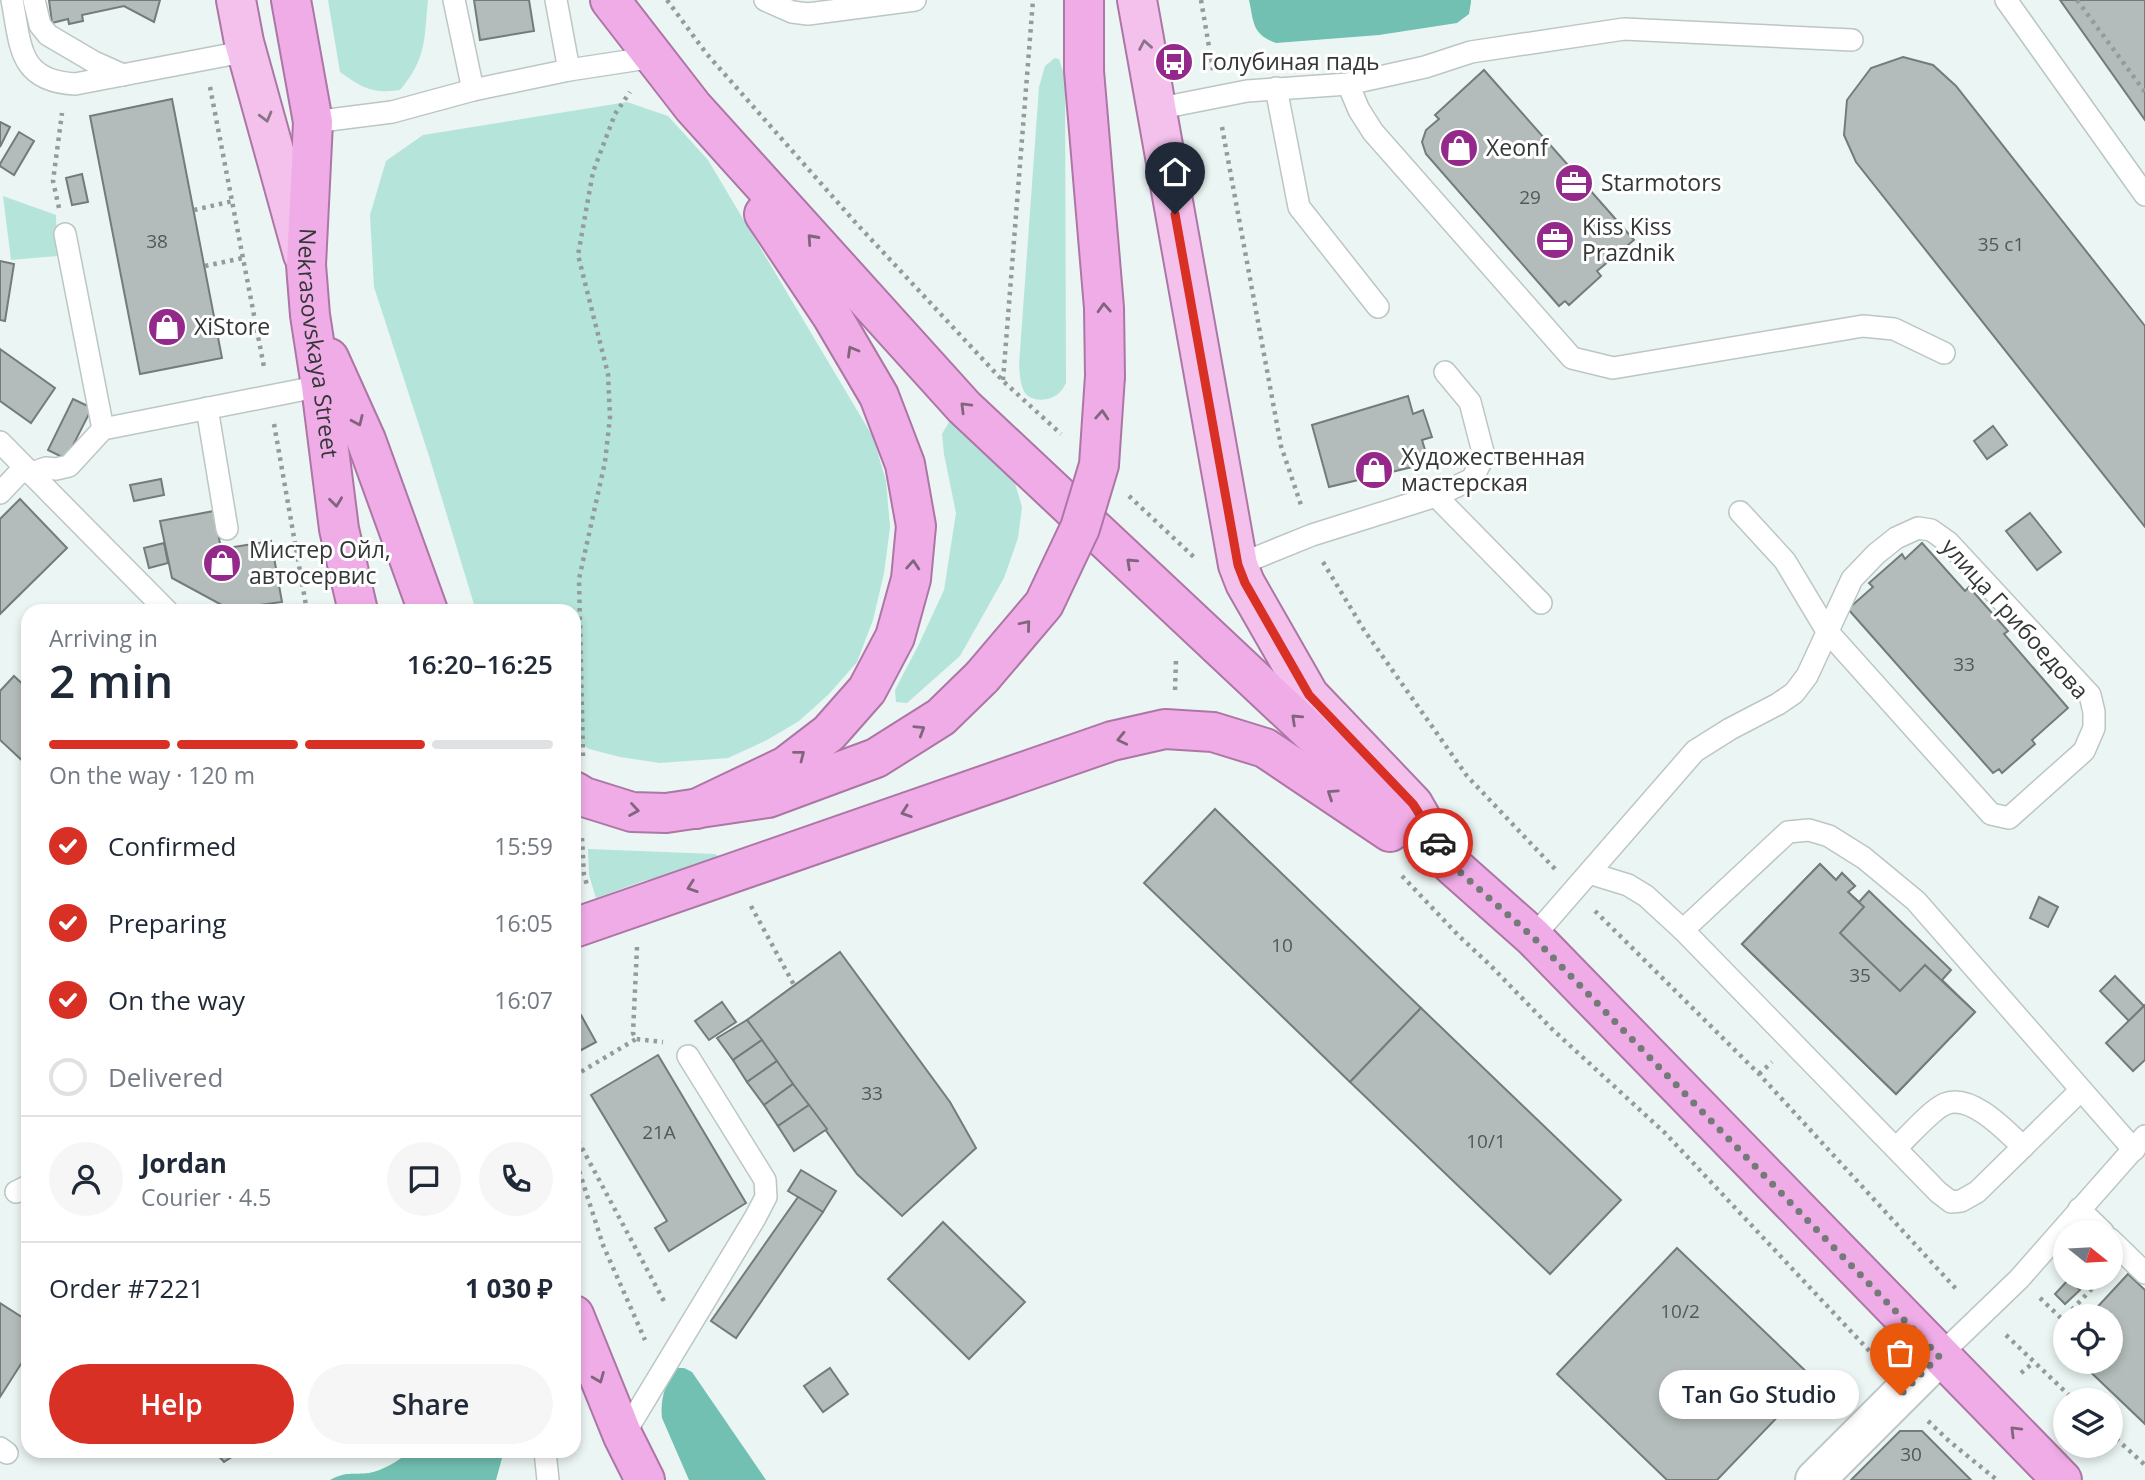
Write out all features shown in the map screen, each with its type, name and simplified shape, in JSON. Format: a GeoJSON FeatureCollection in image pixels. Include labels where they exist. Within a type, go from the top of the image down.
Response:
{"type":"FeatureCollection","features":[{"type":"Feature","properties":{"kind":"highway"},"geometry":{"type":"LineString","coordinates":[[291,0],[313,122],[306,265]]}},
{"type":"Feature","properties":{"kind":"highway"},"geometry":{"type":"LineString","coordinates":[[610,0],[693,107],[964,407],[1453,866],[1533,937],[1939,1356],[2063,1480]]}},
{"type":"Feature","properties":{"kind":"highway"},"geometry":{"type":"LineString","coordinates":[[581,795],[632,812],[666,813],[768,798],[876,758],[941,717],[982,677],[1044,604],[1080,528],[1099,465],[1105,376],[1104,308],[1084,71],[1084,0]]}},
{"type":"Feature","properties":{"kind":"highway"},"geometry":{"type":"LineString","coordinates":[[693,107],[832,316],[879,396],[905,464],[916,526],[911,579],[895,637],[867,690],[829,733],[786,766],[696,809]]}},
{"type":"Feature","properties":{"kind":"highway","name":"Nekrasovskaya Street"},"geometry":{"type":"LineString","coordinates":[[306,265],[310,315],[339,528],[356,604]]}},
{"type":"Feature","properties":{"kind":"highway"},"geometry":{"type":"LineString","coordinates":[[310,315],[366,440],[425,604]]}},
{"type":"Feature","properties":{"kind":"highway"},"geometry":{"type":"LineString","coordinates":[[585,923],[1112,741],[1165,729],[1213,732],[1265,748],[1403,841],[1453,866]]}},
{"type":"Feature","properties":{"kind":"highway"},"geometry":{"type":"LineString","coordinates":[[581,1338],[623,1437],[645,1480]]}},
{"type":"Feature","properties":{"kind":"main road","name":"Nekrasovskaya Street"},"geometry":{"type":"LineString","coordinates":[[236,0],[306,265]]}},
{"type":"Feature","properties":{"kind":"main road"},"geometry":{"type":"LineString","coordinates":[[1137,0],[1242,574],[1309,695],[1413,804],[1453,866]]}},
{"type":"Feature","properties":{"kind":"street"},"geometry":{"type":"LineString","coordinates":[[1815,1480],[1939,1356]]}},
{"type":"Feature","properties":{"kind":"lane"},"geometry":{"type":"LineString","coordinates":[[12,0],[21,45],[30,69],[44,78],[66,84],[75,85],[248,51]]}},
{"type":"Feature","properties":{"kind":"lane"},"geometry":{"type":"LineString","coordinates":[[34,0],[40,25],[48,35],[94,62],[123,75]]}},
{"type":"Feature","properties":{"kind":"lane"},"geometry":{"type":"LineString","coordinates":[[454,0],[473,90]]}},
{"type":"Feature","properties":{"kind":"lane"},"geometry":{"type":"LineString","coordinates":[[556,0],[569,70]]}},
{"type":"Feature","properties":{"kind":"lane"},"geometry":{"type":"LineString","coordinates":[[765,0],[792,12],[808,14],[915,0]]}},
{"type":"Feature","properties":{"kind":"lane"},"geometry":{"type":"LineString","coordinates":[[2006,0],[2145,195]]}},
{"type":"Feature","properties":{"kind":"lane"},"geometry":{"type":"LineString","coordinates":[[1156,109],[1217,95],[1348,84],[1425,67],[1471,52],[1624,29],[1852,40]]}},
{"type":"Feature","properties":{"kind":"lane"},"geometry":{"type":"LineString","coordinates":[[313,122],[392,112],[473,90],[569,70],[654,57]]}},
{"type":"Feature","properties":{"kind":"lane"},"geometry":{"type":"LineString","coordinates":[[1348,84],[1359,110],[1373,132],[1572,358],[1613,368],[1863,326],[1894,329],[1944,353]]}},
{"type":"Feature","properties":{"kind":"lane"},"geometry":{"type":"LineString","coordinates":[[1276,88],[1298,207],[1378,307]]}},
{"type":"Feature","properties":{"kind":"lane"},"geometry":{"type":"LineString","coordinates":[[65,234],[103,429]]}},
{"type":"Feature","properties":{"kind":"lane"},"geometry":{"type":"LineString","coordinates":[[1242,574],[1312,536],[1436,496],[1472,479],[1484,456],[1470,402],[1445,372]]}},
{"type":"Feature","properties":{"kind":"lane"},"geometry":{"type":"LineString","coordinates":[[0,493],[18,474],[25,471],[32,473],[46,468],[69,466],[103,429],[321,386]]}},
{"type":"Feature","properties":{"kind":"lane"},"geometry":{"type":"LineString","coordinates":[[207,408],[227,529]]}},
{"type":"Feature","properties":{"kind":"lane"},"geometry":{"type":"LineString","coordinates":[[0,442],[160,604]]}},
{"type":"Feature","properties":{"kind":"lane"},"geometry":{"type":"LineString","coordinates":[[1436,496],[1541,603]]}},
{"type":"Feature","properties":{"kind":"lane"},"geometry":{"type":"LineString","coordinates":[[1740,513],[1785,561],[1827,631]]}},
{"type":"Feature","properties":{"kind":"lane","name":"улица Грибоедова"},"geometry":{"type":"LineString","coordinates":[[1533,937],[1695,751],[1794,693],[1807,676],[1827,631],[1852,579],[1896,538],[1918,528],[1930,530],[1948,542],[2090,695],[2094,729],[2084,751],[2009,818],[1991,814],[1827,631]]}},
{"type":"Feature","properties":{"kind":"lane"},"geometry":{"type":"LineString","coordinates":[[1684,930],[1787,832],[1810,830],[1829,836],[1864,858],[1916,901],[2081,1090],[2140,1143],[2018,1279],[1939,1356]]}},
{"type":"Feature","properties":{"kind":"lane"},"geometry":{"type":"LineString","coordinates":[[1589,873],[1628,885],[1646,896],[1684,930],[1938,1192],[1951,1202],[1978,1192],[2081,1090]]}},
{"type":"Feature","properties":{"kind":"lane"},"geometry":{"type":"LineString","coordinates":[[623,1437],[766,1197],[765,1180],[688,1056]]}},
{"type":"Feature","properties":{"kind":"lane"},"geometry":{"type":"LineString","coordinates":[[1896,1149],[1944,1104],[1958,1102],[1991,1118],[2023,1147]]}},
{"type":"Feature","properties":{"kind":"lane"},"geometry":{"type":"LineString","coordinates":[[2079,1209],[2090,1220]]}},
{"type":"Feature","properties":{"kind":"lane"},"geometry":{"type":"LineString","coordinates":[[2123,1252],[2145,1273]]}},
{"type":"Feature","properties":{"kind":"lane"},"geometry":{"type":"LineString","coordinates":[[546,1458],[548,1480]]}},
{"type":"Feature","properties":{"kind":"path"},"geometry":{"type":"LineString","coordinates":[[667,0],[706,53],[855,222],[1003,381],[1071,442]]}},
{"type":"Feature","properties":{"kind":"path"},"geometry":{"type":"LineString","coordinates":[[1003,381],[1033,0]]}},
{"type":"Feature","properties":{"kind":"path"},"geometry":{"type":"LineString","coordinates":[[1200,0],[1281,446],[1318,552],[1364,630],[1467,776],[1574,890],[1759,1074],[1957,1290]]}},
{"type":"Feature","properties":{"kind":"path"},"geometry":{"type":"LineString","coordinates":[[2077,0],[2145,92]]}},
{"type":"Feature","properties":{"kind":"path"},"geometry":{"type":"LineString","coordinates":[[579,604],[579,579],[605,462],[610,417],[608,374],[579,255],[593,172],[601,149],[615,114],[654,57]]}},
{"type":"Feature","properties":{"kind":"path"},"geometry":{"type":"LineString","coordinates":[[205,60],[306,604]]}},
{"type":"Feature","properties":{"kind":"path"},"geometry":{"type":"LineString","coordinates":[[65,234],[53,181],[66,84]]}},
{"type":"Feature","properties":{"kind":"path"},"geometry":{"type":"LineString","coordinates":[[194,209],[233,201]]}},
{"type":"Feature","properties":{"kind":"path"},"geometry":{"type":"LineString","coordinates":[[205,266],[243,258]]}},
{"type":"Feature","properties":{"kind":"path"},"geometry":{"type":"LineString","coordinates":[[1128,495],[1221,584],[1242,574]]}},
{"type":"Feature","properties":{"kind":"path"},"geometry":{"type":"LineString","coordinates":[[581,813],[585,923]]}},
{"type":"Feature","properties":{"kind":"path"},"geometry":{"type":"LineString","coordinates":[[1398,872],[1552,1029],[1665,1133],[1875,1357],[1879,1368]]}},
{"type":"Feature","properties":{"kind":"path"},"geometry":{"type":"LineString","coordinates":[[748,901],[793,985]]}},
{"type":"Feature","properties":{"kind":"path"},"geometry":{"type":"LineString","coordinates":[[633,1033],[637,934]]}},
{"type":"Feature","properties":{"kind":"path"},"geometry":{"type":"LineString","coordinates":[[581,1072],[636,1039]]}},
{"type":"Feature","properties":{"kind":"path"},"geometry":{"type":"LineString","coordinates":[[1759,1074],[1768,1067]]}},
{"type":"Feature","properties":{"kind":"path"},"geometry":{"type":"LineString","coordinates":[[581,1146],[683,1338]]}},
{"type":"Feature","properties":{"kind":"path"},"geometry":{"type":"LineString","coordinates":[[581,1177],[603,1245],[660,1375]]}},
{"type":"Feature","properties":{"kind":"path"},"geometry":{"type":"LineString","coordinates":[[2078,1304],[2091,1290]]}},
{"type":"Feature","properties":{"kind":"path"},"geometry":{"type":"LineString","coordinates":[[2045,1303],[2053,1311]]}},
{"type":"Feature","properties":{"kind":"path"},"geometry":{"type":"LineString","coordinates":[[2006,1335],[2061,1388]]}},
{"type":"Feature","properties":{"kind":"path"},"geometry":{"type":"LineString","coordinates":[[2021,1373],[2033,1363]]}},
{"type":"Feature","properties":{"kind":"path"},"geometry":{"type":"LineString","coordinates":[[1925,1418],[1997,1480]]}},
{"type":"Feature","properties":{"kind":"path"},"geometry":{"type":"LineString","coordinates":[[2123,1445],[2145,1465]]}},
{"type":"Feature","properties":{"kind":"green space"},"geometry":{"type":"Polygon","coordinates":[[[328,0],[428,0],[420,58],[400,90],[368,89],[340,72],[328,0]]]}},
{"type":"Feature","properties":{"kind":"green space"},"geometry":{"type":"Polygon","coordinates":[[[1249,0],[1471,2],[1469,14],[1457,23],[1379,35],[1276,43],[1258,32],[1249,0]]]}},
{"type":"Feature","properties":{"kind":"green space"},"geometry":{"type":"Polygon","coordinates":[[[1055,58],[1059,59],[1065,78],[1066,383],[1057,395],[1048,399],[1037,399],[1025,393],[1019,365],[1039,87],[1045,66],[1055,58]]]}},
{"type":"Feature","properties":{"kind":"green space"},"geometry":{"type":"Polygon","coordinates":[[[627,102],[668,116],[708,160],[873,437],[886,481],[890,527],[884,573],[873,620],[857,662],[829,694],[799,721],[728,758],[660,763],[589,749],[581,743],[581,604],[474,604],[374,287],[370,215],[386,161],[423,135],[627,102]]]}},
{"type":"Feature","properties":{"kind":"green space"},"geometry":{"type":"Polygon","coordinates":[[[3,196],[56,215],[57,256],[11,260],[3,196]]]}},
{"type":"Feature","properties":{"kind":"green space"},"geometry":{"type":"Polygon","coordinates":[[[949,422],[961,426],[1014,480],[1022,507],[1018,538],[1004,578],[960,656],[907,703],[896,702],[895,690],[944,590],[956,513],[942,434],[949,422]]]}},
{"type":"Feature","properties":{"kind":"green space"},"geometry":{"type":"Polygon","coordinates":[[[588,849],[715,854],[729,863],[643,881],[596,898],[589,875],[588,849]]]}},
{"type":"Feature","properties":{"kind":"green space"},"geometry":{"type":"Polygon","coordinates":[[[677,1368],[692,1372],[766,1480],[689,1480],[662,1418],[664,1391],[677,1368]]]}},
{"type":"Feature","properties":{"kind":"green space"},"geometry":{"type":"Polygon","coordinates":[[[400,1458],[502,1458],[496,1480],[330,1480],[345,1474],[369,1473],[400,1458]]]}},
{"type":"Feature","properties":{"kind":"building"},"geometry":{"type":"Polygon","coordinates":[[[49,0],[160,0],[154,22],[124,6],[82,15],[83,21],[69,24],[68,19],[52,23],[49,0]]]}},
{"type":"Feature","properties":{"kind":"building"},"geometry":{"type":"Polygon","coordinates":[[[474,0],[529,0],[534,31],[480,40],[474,0]]]}},
{"type":"Feature","properties":{"kind":"building"},"geometry":{"type":"Polygon","coordinates":[[[2060,0],[2145,0],[2145,120],[2060,0]]]}},
{"type":"Feature","properties":{"kind":"building"},"geometry":{"type":"Polygon","coordinates":[[[1903,57],[1933,65],[1956,86],[2145,326],[2145,527],[1856,162],[1844,135],[1847,100],[1871,68],[1903,57]]]}},
{"type":"Feature","properties":{"kind":"building"},"geometry":{"type":"Polygon","coordinates":[[[1484,70],[1634,240],[1597,271],[1601,276],[1569,305],[1565,301],[1559,306],[1426,154],[1422,142],[1426,130],[1439,119],[1435,115],[1484,70]]]}},
{"type":"Feature","properties":{"kind":"building"},"geometry":{"type":"Polygon","coordinates":[[[172,99],[222,358],[140,374],[90,116],[172,99]]]}},
{"type":"Feature","properties":{"kind":"building"},"geometry":{"type":"Polygon","coordinates":[[[0,122],[10,127],[0,147],[0,122]]]}},
{"type":"Feature","properties":{"kind":"building"},"geometry":{"type":"Polygon","coordinates":[[[19,132],[34,141],[14,175],[0,164],[19,132]]]}},
{"type":"Feature","properties":{"kind":"building"},"geometry":{"type":"Polygon","coordinates":[[[82,174],[88,202],[72,205],[66,178],[82,174]]]}},
{"type":"Feature","properties":{"kind":"building"},"geometry":{"type":"Polygon","coordinates":[[[0,261],[14,264],[5,321],[0,320],[0,261]]]}},
{"type":"Feature","properties":{"kind":"building"},"geometry":{"type":"Polygon","coordinates":[[[0,349],[55,388],[31,423],[0,401],[0,349]]]}},
{"type":"Feature","properties":{"kind":"building"},"geometry":{"type":"Polygon","coordinates":[[[1408,396],[1413,414],[1423,410],[1432,437],[1422,440],[1429,463],[1329,487],[1312,425],[1408,396]]]}},
{"type":"Feature","properties":{"kind":"building"},"geometry":{"type":"Polygon","coordinates":[[[73,399],[92,408],[66,459],[48,450],[73,399]]]}},
{"type":"Feature","properties":{"kind":"building"},"geometry":{"type":"Polygon","coordinates":[[[1993,426],[2007,445],[1987,459],[1974,441],[1993,426]]]}},
{"type":"Feature","properties":{"kind":"building"},"geometry":{"type":"Polygon","coordinates":[[[161,479],[164,495],[134,501],[130,485],[161,479]]]}},
{"type":"Feature","properties":{"kind":"building"},"geometry":{"type":"Polygon","coordinates":[[[20,499],[67,548],[0,614],[0,519],[20,499]]]}},
{"type":"Feature","properties":{"kind":"building","name":"Мистер Ойл, автосервис"},"geometry":{"type":"Polygon","coordinates":[[[214,511],[221,549],[271,541],[282,602],[220,604],[172,578],[160,521],[214,511]]]}},
{"type":"Feature","properties":{"kind":"building"},"geometry":{"type":"Polygon","coordinates":[[[2030,513],[2061,552],[2037,570],[2006,531],[2030,513]]]}},
{"type":"Feature","properties":{"kind":"building"},"geometry":{"type":"Polygon","coordinates":[[[164,543],[168,563],[149,568],[144,548],[164,543]]]}},
{"type":"Feature","properties":{"kind":"building"},"geometry":{"type":"Polygon","coordinates":[[[1922,543],[1965,591],[1969,587],[2008,631],[2004,634],[2068,708],[2032,740],[2035,744],[2002,773],[1999,769],[1993,773],[1848,609],[1873,587],[1869,583],[1902,554],[1905,559],[1922,543]]]}},
{"type":"Feature","properties":{"kind":"building"},"geometry":{"type":"Polygon","coordinates":[[[14,676],[21,682],[21,760],[0,740],[0,691],[14,676]]]}},
{"type":"Feature","properties":{"kind":"building"},"geometry":{"type":"Polygon","coordinates":[[[1215,809],[1421,1008],[1350,1082],[1144,883],[1215,809]]]}},
{"type":"Feature","properties":{"kind":"building"},"geometry":{"type":"Polygon","coordinates":[[[1820,864],[1836,880],[1842,873],[1855,886],[1848,892],[1859,902],[1869,891],[1951,970],[1942,980],[1975,1012],[1896,1094],[1742,944],[1820,864]]]}},
{"type":"Feature","properties":{"kind":"building"},"geometry":{"type":"Polygon","coordinates":[[[1820,864],[1836,880],[1842,873],[1855,886],[1848,892],[1864,907],[1840,933],[1900,991],[1925,965],[1975,1012],[1896,1094],[1742,944],[1820,864]]]}},
{"type":"Feature","properties":{"kind":"building"},"geometry":{"type":"Polygon","coordinates":[[[2039,897],[2058,907],[2048,927],[2030,918],[2039,897]]]}},
{"type":"Feature","properties":{"kind":"building"},"geometry":{"type":"Polygon","coordinates":[[[840,952],[950,1102],[976,1148],[902,1216],[857,1174],[747,1020],[840,952]]]}},
{"type":"Feature","properties":{"kind":"building"},"geometry":{"type":"Polygon","coordinates":[[[2115,976],[2144,1006],[2129,1021],[2100,991],[2115,976]]]}},
{"type":"Feature","properties":{"kind":"building"},"geometry":{"type":"Polygon","coordinates":[[[722,1002],[736,1022],[709,1040],[695,1021],[722,1002]]]}},
{"type":"Feature","properties":{"kind":"building"},"geometry":{"type":"Polygon","coordinates":[[[2145,1005],[2145,1060],[2133,1071],[2106,1043],[2145,1005]]]}},
{"type":"Feature","properties":{"kind":"building"},"geometry":{"type":"Polygon","coordinates":[[[1421,1008],[1621,1200],[1550,1274],[1350,1082],[1421,1008]]]}},
{"type":"Feature","properties":{"kind":"building"},"geometry":{"type":"Polygon","coordinates":[[[581,1015],[596,1042],[581,1050],[581,1015]]]}},
{"type":"Feature","properties":{"kind":"building"},"geometry":{"type":"Polygon","coordinates":[[[747,1020],[762,1040],[733,1060],[717,1038],[747,1020]]]}},
{"type":"Feature","properties":{"kind":"building"},"geometry":{"type":"Polygon","coordinates":[[[762,1040],[777,1061],[747,1082],[733,1060],[762,1040]]]}},
{"type":"Feature","properties":{"kind":"building"},"geometry":{"type":"Polygon","coordinates":[[[658,1055],[746,1203],[669,1251],[655,1228],[667,1221],[591,1095],[658,1055]]]}},
{"type":"Feature","properties":{"kind":"building"},"geometry":{"type":"Polygon","coordinates":[[[777,1061],[793,1084],[764,1105],[747,1082],[777,1061]]]}},
{"type":"Feature","properties":{"kind":"building"},"geometry":{"type":"Polygon","coordinates":[[[793,1084],[809,1105],[778,1126],[764,1105],[793,1084]]]}},
{"type":"Feature","properties":{"kind":"building"},"geometry":{"type":"Polygon","coordinates":[[[809,1105],[827,1129],[794,1151],[778,1126],[809,1105]]]}},
{"type":"Feature","properties":{"kind":"building"},"geometry":{"type":"Polygon","coordinates":[[[801,1170],[836,1191],[823,1212],[788,1191],[801,1170]]]}},
{"type":"Feature","properties":{"kind":"building"},"geometry":{"type":"Polygon","coordinates":[[[798,1197],[823,1212],[736,1338],[711,1321],[798,1197]]]}},
{"type":"Feature","properties":{"kind":"building"},"geometry":{"type":"Polygon","coordinates":[[[943,1222],[1025,1302],[969,1359],[888,1279],[943,1222]]]}},
{"type":"Feature","properties":{"kind":"building"},"geometry":{"type":"Polygon","coordinates":[[[1677,1248],[1814,1379],[1717,1480],[1667,1480],[1557,1374],[1677,1248]]]}},
{"type":"Feature","properties":{"kind":"building"},"geometry":{"type":"Polygon","coordinates":[[[2128,1274],[2145,1290],[2145,1424],[2123,1403],[2123,1388],[2107,1388],[2093,1374],[2123,1374],[2123,1304],[2100,1304],[2113,1290],[2123,1290],[2123,1279],[2128,1274]]]}},
{"type":"Feature","properties":{"kind":"building"},"geometry":{"type":"Polygon","coordinates":[[[2059,1290],[2080,1290],[2065,1304],[2055,1294],[2059,1290]]]}},
{"type":"Feature","properties":{"kind":"building"},"geometry":{"type":"Polygon","coordinates":[[[0,1303],[21,1316],[21,1364],[0,1397],[0,1303]]]}},
{"type":"Feature","properties":{"kind":"building"},"geometry":{"type":"Polygon","coordinates":[[[830,1368],[848,1394],[823,1412],[804,1386],[830,1368]]]}},
{"type":"Feature","properties":{"kind":"building"},"geometry":{"type":"Polygon","coordinates":[[[1900,1431],[1922,1431],[1971,1480],[1851,1480],[1900,1431]]]}},
{"type":"Feature","properties":{"kind":"way so far"},"geometry":{"type":"LineString","coordinates":[[1438,843],[1453,866],[1533,937],[1939,1356],[1900,1395]]}},
{"type":"Feature","properties":{"kind":"place","name":"Голубиная падь"},"geometry":{"type":"Point","coordinates":[1174,62]}},
{"type":"Feature","properties":{"kind":"place","name":"Xeonf"},"geometry":{"type":"Point","coordinates":[1459,148]}},
{"type":"Feature","properties":{"kind":"place","name":"Starmotors"},"geometry":{"type":"Point","coordinates":[1574,183]}},
{"type":"Feature","properties":{"kind":"place","name":"Kiss Kiss Prazdnik"},"geometry":{"type":"Point","coordinates":[1555,240]}},
{"type":"Feature","properties":{"kind":"place","name":"XiStore"},"geometry":{"type":"Point","coordinates":[167,327]}},
{"type":"Feature","properties":{"kind":"place","name":"Художественная мастерская"},"geometry":{"type":"Point","coordinates":[1374,470]}},
{"type":"Feature","properties":{"kind":"place","name":"Мистер Ойл, автосервис"},"geometry":{"type":"Point","coordinates":[222,563]}},
{"type":"Feature","properties":{"kind":"place","name":"Tan Go Studio"},"geometry":{"type":"Point","coordinates":[1900,1395]}},
{"type":"Feature","properties":{"kind":"route"},"geometry":{"type":"LineString","coordinates":[[1175,214],[1238,565],[1245,583],[1309,695],[1413,804],[1438,843]]}}]}
